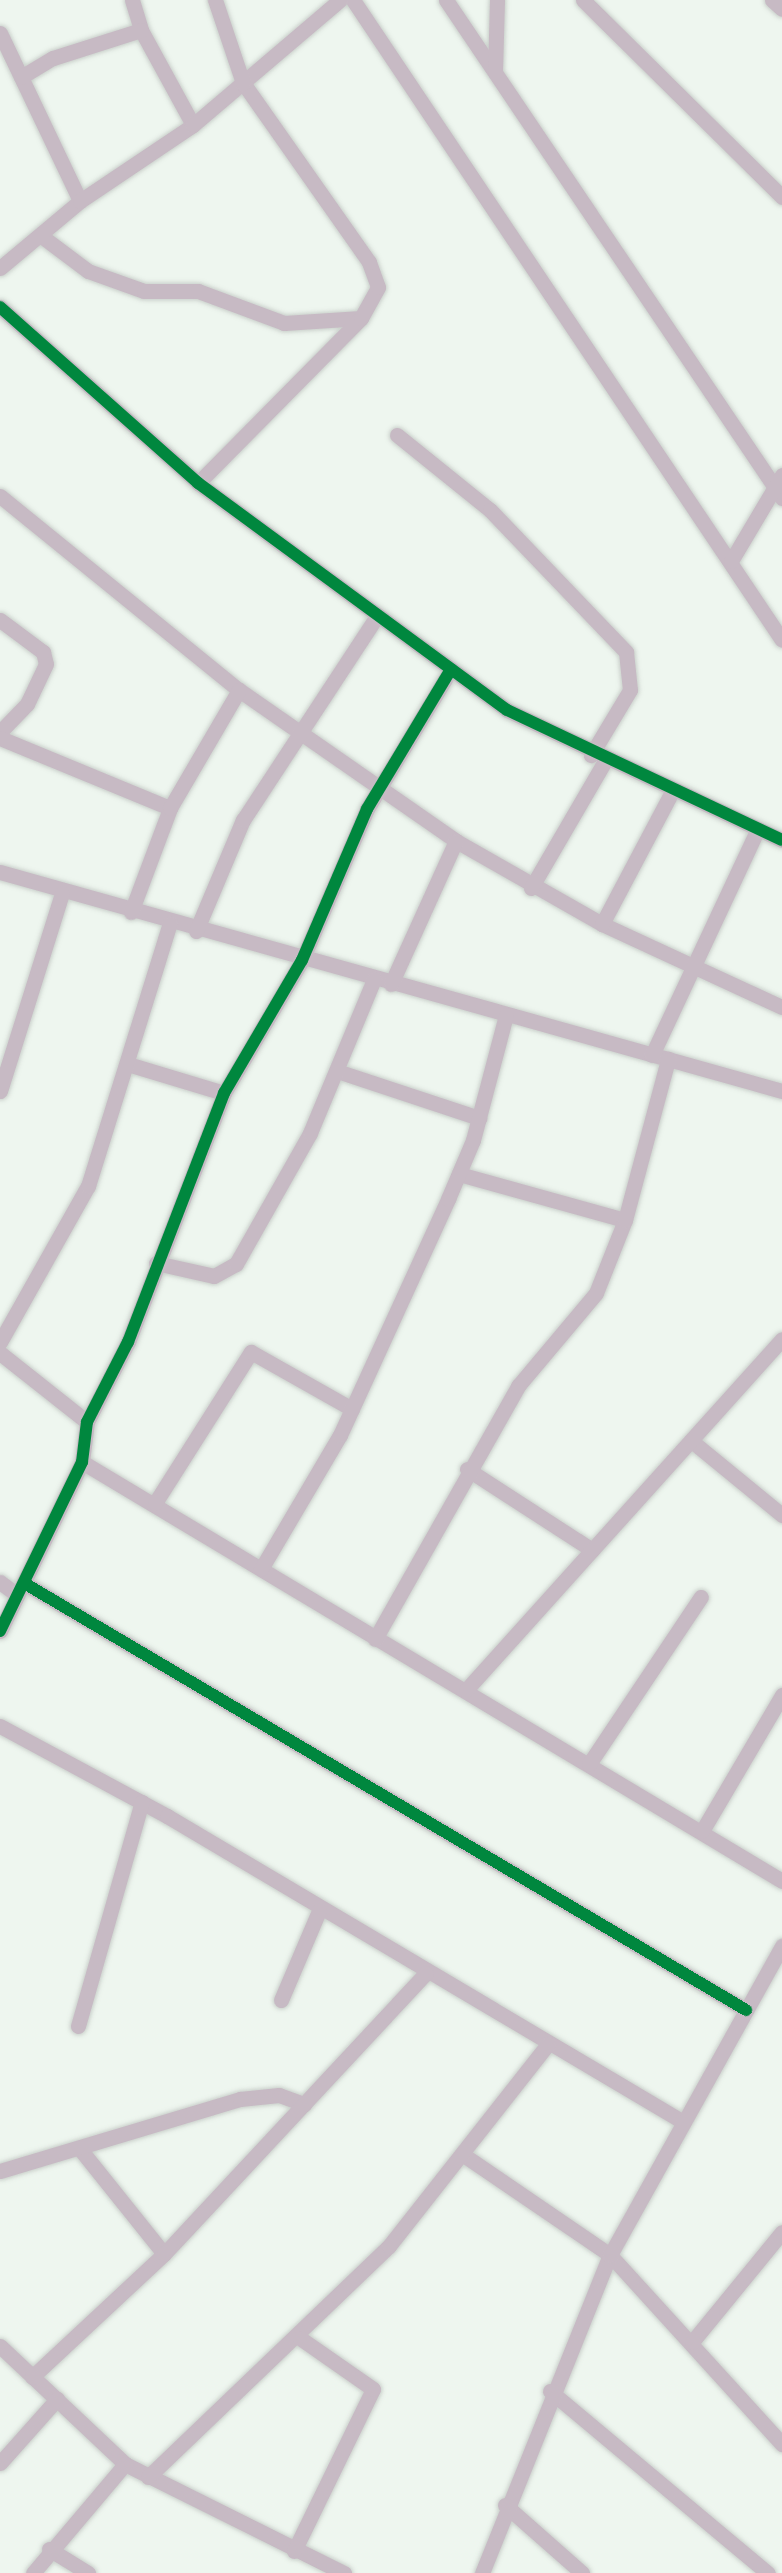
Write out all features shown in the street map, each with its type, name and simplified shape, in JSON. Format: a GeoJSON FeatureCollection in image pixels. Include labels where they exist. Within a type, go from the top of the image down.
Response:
{"type":"FeatureCollection","features":[{"type":"Feature","properties":{"kind":"street"},"geometry":{"type":"LineString","coordinates":[[132,0],[141,30],[192,125]]}},
{"type":"Feature","properties":{"kind":"street"},"geometry":{"type":"LineString","coordinates":[[198,483],[361,318],[378,286],[370,262],[243,83],[215,0]]}},
{"type":"Feature","properties":{"kind":"street"},"geometry":{"type":"LineString","coordinates":[[0,268],[80,200],[192,125],[340,0]]}},
{"type":"Feature","properties":{"kind":"street"},"geometry":{"type":"LineString","coordinates":[[353,0],[782,640]]}},
{"type":"Feature","properties":{"kind":"street"},"geometry":{"type":"LineString","coordinates":[[446,0],[779,486],[731,561]]}},
{"type":"Feature","properties":{"kind":"street"},"geometry":{"type":"LineString","coordinates":[[495,72],[497,0]]}},
{"type":"Feature","properties":{"kind":"street"},"geometry":{"type":"LineString","coordinates":[[583,0],[782,197]]}},
{"type":"Feature","properties":{"kind":"street"},"geometry":{"type":"LineString","coordinates":[[772,0],[782,9]]}},
{"type":"Feature","properties":{"kind":"street"},"geometry":{"type":"LineString","coordinates":[[21,77],[54,58],[141,30]]}},
{"type":"Feature","properties":{"kind":"street"},"geometry":{"type":"LineString","coordinates":[[0,33],[80,200]]}},
{"type":"Feature","properties":{"kind":"street"},"geometry":{"type":"LineString","coordinates":[[40,235],[88,271],[144,292],[198,291],[284,323],[361,318]]}},
{"type":"Feature","properties":{"kind":"street"},"geometry":{"type":"LineString","coordinates":[[0,307],[198,483],[508,710],[598,758],[782,840]]}},
{"type":"Feature","properties":{"kind":"street"},"geometry":{"type":"LineString","coordinates":[[397,434],[471,491],[626,652],[630,690],[532,888]]}},
{"type":"Feature","properties":{"kind":"street"},"geometry":{"type":"LineString","coordinates":[[0,496],[240,690],[456,841],[532,888],[602,924],[782,1007]]}},
{"type":"Feature","properties":{"kind":"street"},"geometry":{"type":"LineString","coordinates":[[196,930],[243,820],[377,616]]}},
{"type":"Feature","properties":{"kind":"street"},"geometry":{"type":"LineString","coordinates":[[0,620],[44,652],[46,664],[26,704],[0,735],[170,808]]}},
{"type":"Feature","properties":{"kind":"street"},"geometry":{"type":"LineString","coordinates":[[0,1631],[82,1462],[87,1422],[128,1342],[224,1093],[302,960],[380,786],[452,669]]}},
{"type":"Feature","properties":{"kind":"street"},"geometry":{"type":"LineString","coordinates":[[130,912],[170,808],[240,690]]}},
{"type":"Feature","properties":{"kind":"street"},"geometry":{"type":"LineString","coordinates":[[602,924],[672,792]]}},
{"type":"Feature","properties":{"kind":"street"},"geometry":{"type":"LineString","coordinates":[[376,1639],[467,1470],[518,1386],[583,1314],[625,1220],[660,1057],[690,967],[758,832]]}},
{"type":"Feature","properties":{"kind":"street"},"geometry":{"type":"LineString","coordinates":[[392,984],[456,841]]}},
{"type":"Feature","properties":{"kind":"street"},"geometry":{"type":"LineString","coordinates":[[0,872],[62,894],[782,1090]]}},
{"type":"Feature","properties":{"kind":"street"},"geometry":{"type":"LineString","coordinates":[[0,1091],[8,1049],[62,894]]}},
{"type":"Feature","properties":{"kind":"street"},"geometry":{"type":"LineString","coordinates":[[0,1342],[88,1186],[131,1065],[170,924]]}},
{"type":"Feature","properties":{"kind":"street"},"geometry":{"type":"LineString","coordinates":[[156,1263],[214,1276],[236,1264],[337,1071],[374,979]]}},
{"type":"Feature","properties":{"kind":"street"},"geometry":{"type":"LineString","coordinates":[[261,1569],[352,1409],[459,1174],[479,1118],[506,1015]]}},
{"type":"Feature","properties":{"kind":"street"},"geometry":{"type":"LineString","coordinates":[[131,1065],[224,1093]]}},
{"type":"Feature","properties":{"kind":"street"},"geometry":{"type":"LineString","coordinates":[[337,1071],[479,1118]]}},
{"type":"Feature","properties":{"kind":"street"},"geometry":{"type":"LineString","coordinates":[[459,1174],[625,1220]]}},
{"type":"Feature","properties":{"kind":"street"},"geometry":{"type":"LineString","coordinates":[[466,1690],[694,1442],[782,1339]]}},
{"type":"Feature","properties":{"kind":"street"},"geometry":{"type":"LineString","coordinates":[[155,1504],[250,1352],[352,1409]]}},
{"type":"Feature","properties":{"kind":"street"},"geometry":{"type":"LineString","coordinates":[[0,1353],[87,1422]]}},
{"type":"Feature","properties":{"kind":"street"},"geometry":{"type":"LineString","coordinates":[[694,1442],[782,1515]]}},
{"type":"Feature","properties":{"kind":"street"},"geometry":{"type":"LineString","coordinates":[[82,1462],[782,1881]]}},
{"type":"Feature","properties":{"kind":"street"},"geometry":{"type":"LineString","coordinates":[[467,1470],[592,1550]]}},
{"type":"Feature","properties":{"kind":"street"},"geometry":{"type":"LineString","coordinates":[[0,1582],[21,1589],[746,2010]]}},
{"type":"Feature","properties":{"kind":"street"},"geometry":{"type":"LineString","coordinates":[[589,1764],[701,1598]]}},
{"type":"Feature","properties":{"kind":"street"},"geometry":{"type":"LineString","coordinates":[[702,1831],[782,1695]]}},
{"type":"Feature","properties":{"kind":"street"},"geometry":{"type":"LineString","coordinates":[[0,1726],[142,1802],[319,1911],[680,2120]]}},
{"type":"Feature","properties":{"kind":"street"},"geometry":{"type":"LineString","coordinates":[[78,2026],[142,1802]]}},
{"type":"Feature","properties":{"kind":"street"},"geometry":{"type":"LineString","coordinates":[[281,2000],[319,1911]]}},
{"type":"Feature","properties":{"kind":"street"},"geometry":{"type":"LineString","coordinates":[[482,2573],[550,2391],[610,2255],[680,2120],[782,1946]]}},
{"type":"Feature","properties":{"kind":"street"},"geometry":{"type":"LineString","coordinates":[[32,2377],[164,2254],[426,1973]]}},
{"type":"Feature","properties":{"kind":"street"},"geometry":{"type":"LineString","coordinates":[[148,2477],[300,2338],[465,2156],[548,2044]]}},
{"type":"Feature","properties":{"kind":"street"},"geometry":{"type":"LineString","coordinates":[[0,2170],[44,2153],[80,2149],[263,2094],[304,2104]]}},
{"type":"Feature","properties":{"kind":"street"},"geometry":{"type":"LineString","coordinates":[[80,2149],[164,2254]]}},
{"type":"Feature","properties":{"kind":"street"},"geometry":{"type":"LineString","coordinates":[[465,2156],[610,2255],[782,2444]]}},
{"type":"Feature","properties":{"kind":"street"},"geometry":{"type":"LineString","coordinates":[[692,2342],[782,2232]]}},
{"type":"Feature","properties":{"kind":"street"},"geometry":{"type":"LineString","coordinates":[[294,2551],[374,2390],[300,2338]]}},
{"type":"Feature","properties":{"kind":"street"},"geometry":{"type":"LineString","coordinates":[[0,2346],[125,2464],[344,2573]]}},
{"type":"Feature","properties":{"kind":"street"},"geometry":{"type":"LineString","coordinates":[[550,2391],[768,2573]]}},
{"type":"Feature","properties":{"kind":"street"},"geometry":{"type":"LineString","coordinates":[[0,2463],[57,2399]]}},
{"type":"Feature","properties":{"kind":"street"},"geometry":{"type":"LineString","coordinates":[[33,2573],[49,2549],[125,2464]]}},
{"type":"Feature","properties":{"kind":"street"},"geometry":{"type":"LineString","coordinates":[[505,2506],[582,2573]]}},
{"type":"Feature","properties":{"kind":"street"},"geometry":{"type":"LineString","coordinates":[[49,2549],[88,2573]]}},
{"type":"Feature","properties":{"kind":"street"},"geometry":{"type":"LineString","coordinates":[[301,2573],[310,2558]]}},
{"type":"Feature","properties":{"kind":"cycle path"},"geometry":{"type":"LineString","coordinates":[[0,307],[198,483],[507,710],[782,840]]}},
{"type":"Feature","properties":{"kind":"cycle path"},"geometry":{"type":"LineString","coordinates":[[0,1631],[82,1462],[87,1422],[128,1342],[224,1093],[302,960],[367,809],[451,669]]}},
{"type":"Feature","properties":{"kind":"cycle path"},"geometry":{"type":"LineString","coordinates":[[24,1583],[746,2010]]}}]}
